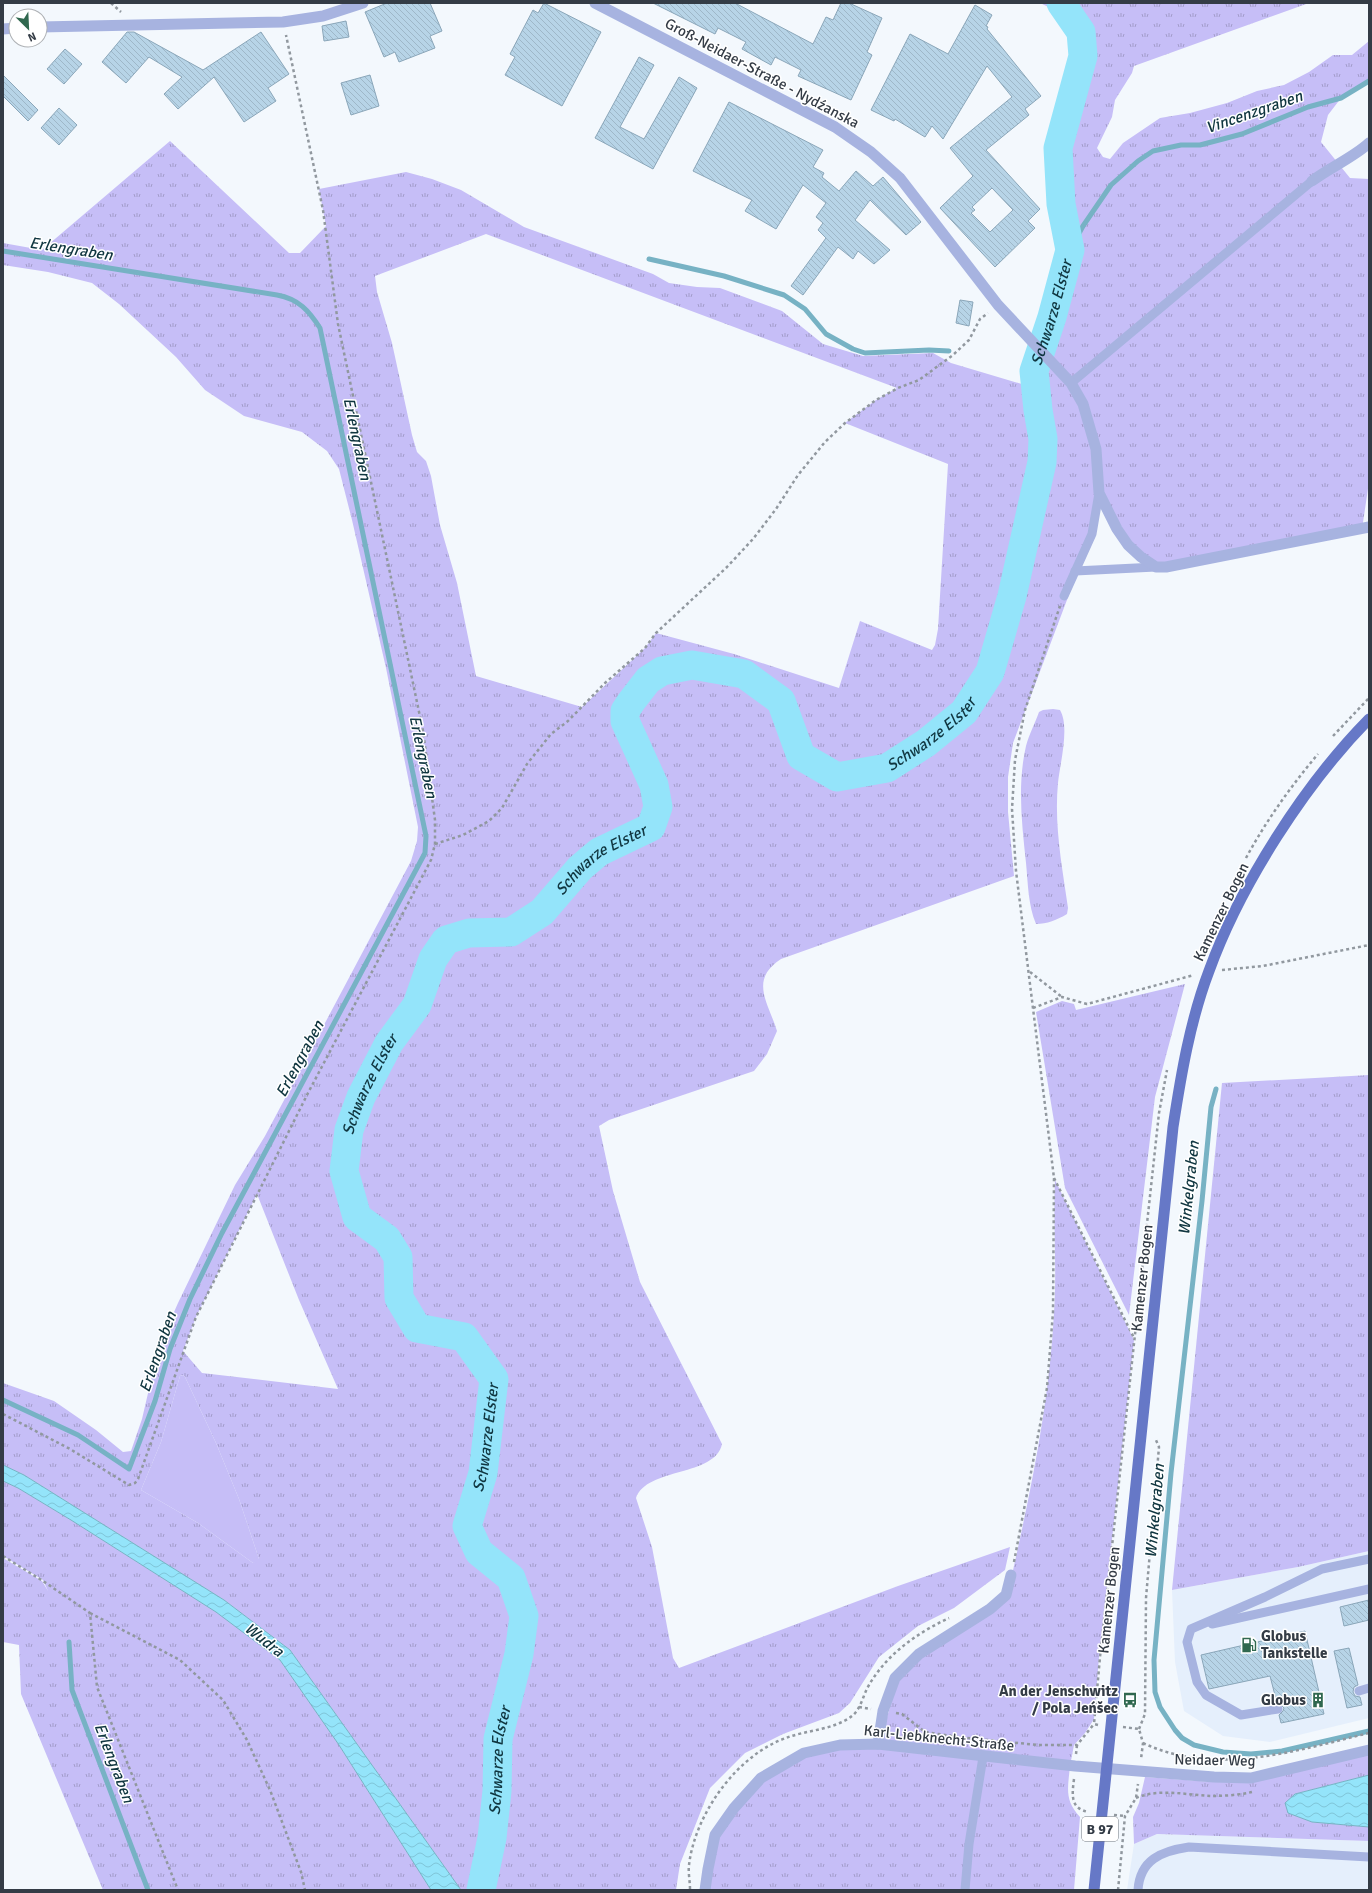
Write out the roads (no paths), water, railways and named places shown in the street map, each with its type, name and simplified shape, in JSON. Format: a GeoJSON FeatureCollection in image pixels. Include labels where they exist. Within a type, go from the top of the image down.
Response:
{"type":"FeatureCollection","features":[{"type":"Feature","properties":{"kind":"main road","name":"Kamenzer Bogen"},"geometry":{"type":"LineString","coordinates":[[1094,1890],[1173,1127],[1188,1039],[1208,971],[1242,898],[1268,853],[1314,783],[1351,738],[1369,719]]}},
{"type":"Feature","properties":{"kind":"street"},"geometry":{"type":"LineString","coordinates":[[48,26],[101,24],[243,24],[283,22],[323,16],[363,3]]}},
{"type":"Feature","properties":{"kind":"street","name":"Groß-Neidaer-Straße - Nydźanska"},"geometry":{"type":"LineString","coordinates":[[595,3],[822,120],[871,152],[900,178],[998,305],[1071,383]]}},
{"type":"Feature","properties":{"kind":"street"},"geometry":{"type":"LineString","coordinates":[[1312,181],[1331,167],[1363,149],[1369,142]]}},
{"type":"Feature","properties":{"kind":"street"},"geometry":{"type":"LineString","coordinates":[[1071,383],[1083,404],[1096,449],[1100,493],[1118,529],[1128,545],[1141,557],[1156,567],[1182,564],[1252,551],[1369,527]]}},
{"type":"Feature","properties":{"kind":"street"},"geometry":{"type":"LineString","coordinates":[[878,1744],[883,1711],[895,1678],[919,1654],[995,1604],[1006,1595],[1011,1576]]}},
{"type":"Feature","properties":{"kind":"street","name":"Karl-Liebknecht-Straße"},"geometry":{"type":"LineString","coordinates":[[705,1890],[715,1835],[734,1808],[761,1778],[804,1753],[840,1745],[878,1744],[983,1757],[1106,1768]]}},
{"type":"Feature","properties":{"kind":"street","name":"Neidaer Weg"},"geometry":{"type":"LineString","coordinates":[[1106,1768],[1139,1772],[1251,1778],[1369,1750]]}},
{"type":"Feature","properties":{"kind":"lane"},"geometry":{"type":"LineString","coordinates":[[1071,383],[1312,181]]}},
{"type":"Feature","properties":{"kind":"lane"},"geometry":{"type":"LineString","coordinates":[[1064,596],[1092,534],[1100,493]]}},
{"type":"Feature","properties":{"kind":"lane"},"geometry":{"type":"LineString","coordinates":[[1075,571],[1156,567]]}},
{"type":"Feature","properties":{"kind":"lane"},"geometry":{"type":"LineString","coordinates":[[1278,1709],[1241,1715],[1206,1695],[1197,1682],[1187,1642],[1191,1629],[1265,1597],[1322,1569],[1369,1559]]}},
{"type":"Feature","properties":{"kind":"lane"},"geometry":{"type":"LineString","coordinates":[[1191,1629],[1369,1589]]}},
{"type":"Feature","properties":{"kind":"lane"},"geometry":{"type":"LineString","coordinates":[[1359,1691],[1369,1688]]}},
{"type":"Feature","properties":{"kind":"lane"},"geometry":{"type":"LineString","coordinates":[[965,1890],[969,1844],[983,1757]]}},
{"type":"Feature","properties":{"kind":"lane"},"geometry":{"type":"LineString","coordinates":[[1138,1890],[1141,1872],[1153,1859],[1170,1851],[1188,1847],[1369,1857]]}},
{"type":"Feature","properties":{"kind":"water","name":"Wudra"},"geometry":{"type":"Polygon","coordinates":[[[3,1465],[24,1475],[224,1600],[290,1650],[461,1890],[431,1890],[339,1745],[280,1660],[216,1612],[71,1520],[18,1488],[3,1481],[3,1465]]]}},
{"type":"Feature","properties":{"kind":"water"},"geometry":{"type":"Polygon","coordinates":[[[1369,1775],[1369,1827],[1312,1822],[1288,1813],[1285,1803],[1295,1794],[1369,1775]]]}},
{"type":"Feature","properties":{"kind":"waterway","name":"Schwarze Elster"},"geometry":{"type":"LineString","coordinates":[[481,1890],[492,1838],[497,1791],[498,1739],[519,1654],[524,1616],[511,1578],[479,1552],[467,1526],[483,1473],[494,1379],[464,1337],[417,1328],[399,1298],[398,1257],[387,1239],[357,1217],[344,1171],[349,1130],[361,1097],[389,1043],[417,1005],[433,959],[446,940],[469,933],[511,932],[542,912],[580,868],[599,852],[651,827],[658,807],[654,785],[625,721],[625,711],[648,680],[662,671],[692,665],[744,674],[781,701],[801,756],[837,777],[887,768],[926,743],[964,712],[990,672],[1012,596],[1042,462],[1043,439],[1034,371],[1052,317],[1070,250],[1061,204],[1058,148],[1083,56],[1081,32],[1061,3]]}},
{"type":"Feature","properties":{"kind":"waterway","name":"Vincenzgraben"},"geometry":{"type":"LineString","coordinates":[[1070,250],[1083,226],[1111,185],[1138,161],[1153,151],[1181,145],[1200,145],[1242,134],[1308,107],[1341,98],[1369,81]]}},
{"type":"Feature","properties":{"kind":"waterway","name":"Erlengraben"},"geometry":{"type":"LineString","coordinates":[[3,251],[277,295],[291,299],[303,307],[316,322],[320,328],[426,836],[425,853],[222,1233],[190,1299],[170,1349],[155,1401],[129,1469],[78,1435],[3,1400]]}},
{"type":"Feature","properties":{"kind":"waterway"},"geometry":{"type":"LineString","coordinates":[[649,259],[724,276],[784,295],[805,309],[826,334],[853,349],[865,353],[929,350],[949,351]]}},
{"type":"Feature","properties":{"kind":"waterway","name":"Winkelgraben"},"geometry":{"type":"LineString","coordinates":[[1216,1089],[1211,1107],[1202,1201],[1171,1473],[1154,1660],[1155,1692],[1160,1707],[1182,1738],[1194,1745],[1223,1752],[1251,1754],[1282,1751],[1369,1731]]}},
{"type":"Feature","properties":{"kind":"waterway","name":"Erlengraben"},"geometry":{"type":"LineString","coordinates":[[69,1642],[72,1690],[148,1890]]}},
{"type":"Feature","properties":{"kind":"place","name":"Globus Tankstelle"},"geometry":{"type":"Point","coordinates":[1249,1645]}},
{"type":"Feature","properties":{"kind":"place","name":"An der Jenschwitz / Pola Jeńšec"},"geometry":{"type":"Point","coordinates":[1130,1700]}},
{"type":"Feature","properties":{"kind":"place","name":"Globus"},"geometry":{"type":"Point","coordinates":[1318,1700]}}]}
